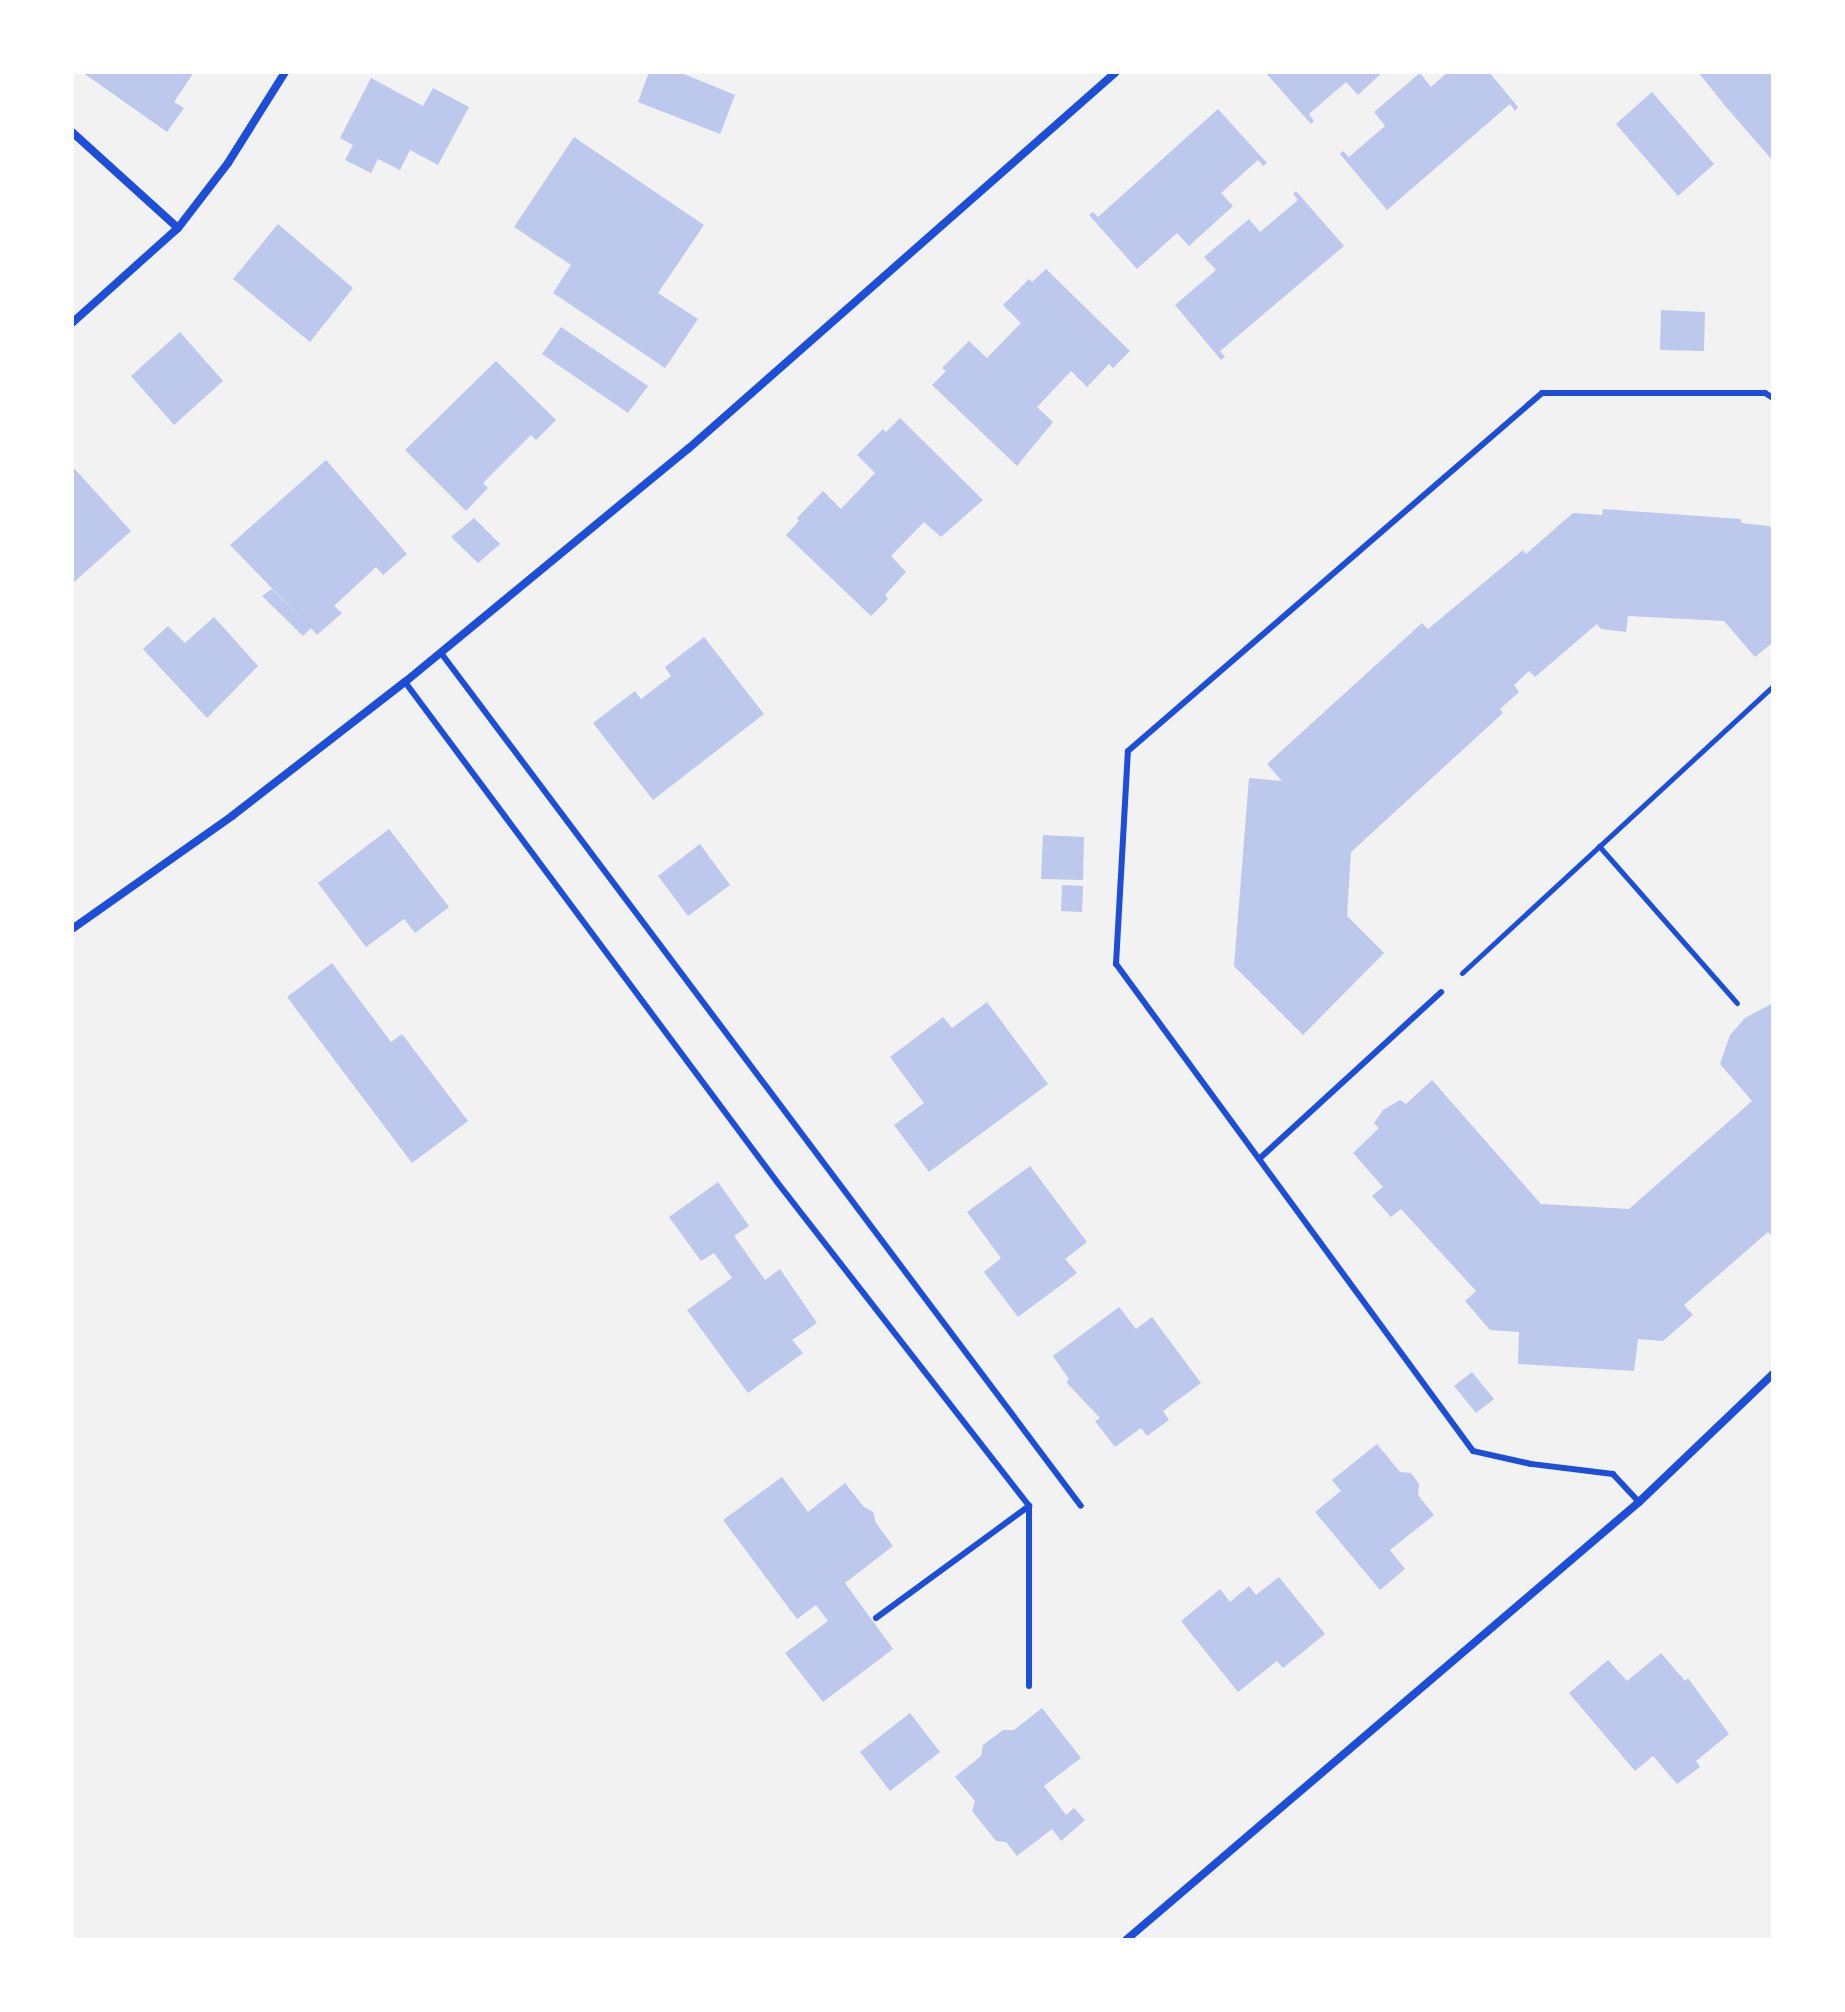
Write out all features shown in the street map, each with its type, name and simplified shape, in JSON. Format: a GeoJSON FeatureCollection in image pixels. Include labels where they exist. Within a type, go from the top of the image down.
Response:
{"type":"FeatureCollection","features":[{"type":"Feature","properties":{"kind":"street"},"geometry":{"type":"LineString","coordinates":[[72,323],[178,228],[244,140],[285,72]]}},
{"type":"Feature","properties":{"kind":"street"},"geometry":{"type":"LineString","coordinates":[[72,929],[232,816],[441,653],[688,449],[1116,72]]}},
{"type":"Feature","properties":{"kind":"street"},"geometry":{"type":"LineString","coordinates":[[72,132],[178,228]]}},
{"type":"Feature","properties":{"kind":"street"},"geometry":{"type":"LineString","coordinates":[[1126,1940],[1639,1502],[1773,1374]]}},
{"type":"Feature","properties":{"kind":"lane"},"geometry":{"type":"LineString","coordinates":[[1639,1502],[1613,1474],[1531,1464],[1473,1451],[1116,964],[1128,751],[1542,393],[1765,393],[1773,398]]}},
{"type":"Feature","properties":{"kind":"lane"},"geometry":{"type":"LineString","coordinates":[[441,653],[1081,1506]]}},
{"type":"Feature","properties":{"kind":"lane"},"geometry":{"type":"LineString","coordinates":[[405,682],[777,1182],[1029,1506],[1029,1686]]}},
{"type":"Feature","properties":{"kind":"lane"},"geometry":{"type":"LineString","coordinates":[[1259,1159],[1441,992]]}},
{"type":"Feature","properties":{"kind":"lane"},"geometry":{"type":"LineString","coordinates":[[876,1618],[1029,1506]]}},
{"type":"Feature","properties":{"kind":"path"},"geometry":{"type":"LineString","coordinates":[[1441,992],[1773,686]]}},
{"type":"Feature","properties":{"kind":"path"},"geometry":{"type":"LineString","coordinates":[[1599,846],[1737,1003]]}},
{"type":"Feature","properties":{"kind":"building"},"geometry":{"type":"Polygon","coordinates":[[[82,72],[194,72],[174,102],[184,108],[167,132],[82,72]]]}},
{"type":"Feature","properties":{"kind":"building"},"geometry":{"type":"Polygon","coordinates":[[[649,72],[679,72],[735,95],[720,134],[638,102],[649,72]]]}},
{"type":"Feature","properties":{"kind":"building"},"geometry":{"type":"Polygon","coordinates":[[[1265,72],[1383,72],[1358,95],[1346,82],[1309,114],[1314,121],[1311,124],[1265,72]]]}},
{"type":"Feature","properties":{"kind":"building"},"geometry":{"type":"Polygon","coordinates":[[[1448,72],[1489,72],[1518,107],[1515,111],[1510,104],[1387,210],[1340,154],[1343,151],[1349,157],[1385,126],[1374,112],[1420,73],[1431,87],[1448,72]]]}},
{"type":"Feature","properties":{"kind":"building"},"geometry":{"type":"Polygon","coordinates":[[[1698,72],[1773,72],[1773,161],[1726,107],[1698,72]]]}},
{"type":"Feature","properties":{"kind":"building"},"geometry":{"type":"Polygon","coordinates":[[[371,78],[423,106],[433,88],[469,107],[438,165],[410,150],[400,170],[378,159],[371,173],[345,160],[353,145],[340,138],[371,78]]]}},
{"type":"Feature","properties":{"kind":"building"},"geometry":{"type":"Polygon","coordinates":[[[1652,92],[1714,164],[1678,196],[1616,124],[1652,92]]]}},
{"type":"Feature","properties":{"kind":"building"},"geometry":{"type":"Polygon","coordinates":[[[1218,109],[1267,163],[1263,166],[1258,160],[1221,193],[1233,206],[1189,246],[1177,233],[1137,269],[1089,215],[1093,212],[1098,217],[1218,109]]]}},
{"type":"Feature","properties":{"kind":"building"},"geometry":{"type":"Polygon","coordinates":[[[574,137],[704,225],[658,293],[698,319],[665,368],[553,293],[571,265],[514,227],[574,137]]]}},
{"type":"Feature","properties":{"kind":"building"},"geometry":{"type":"Polygon","coordinates":[[[1296,191],[1344,246],[1220,351],[1225,357],[1221,360],[1175,305],[1216,270],[1204,257],[1249,219],[1260,232],[1298,200],[1293,194],[1296,191]]]}},
{"type":"Feature","properties":{"kind":"building"},"geometry":{"type":"Polygon","coordinates":[[[278,224],[353,288],[310,342],[233,279],[278,224]]]}},
{"type":"Feature","properties":{"kind":"building"},"geometry":{"type":"Polygon","coordinates":[[[1046,269],[1130,351],[1113,368],[1109,364],[1087,387],[1071,371],[1037,407],[1053,422],[1017,466],[932,385],[946,371],[942,368],[969,341],[987,358],[1021,323],[1003,305],[1029,279],[1032,282],[1046,269]]]}},
{"type":"Feature","properties":{"kind":"building"},"geometry":{"type":"Polygon","coordinates":[[[1661,310],[1705,312],[1704,351],[1660,350],[1661,310]]]}},
{"type":"Feature","properties":{"kind":"building"},"geometry":{"type":"Polygon","coordinates":[[[561,327],[648,386],[628,413],[542,354],[561,327]]]}},
{"type":"Feature","properties":{"kind":"building"},"geometry":{"type":"Polygon","coordinates":[[[180,332],[223,381],[174,425],[131,376],[180,332]]]}},
{"type":"Feature","properties":{"kind":"building"},"geometry":{"type":"Polygon","coordinates":[[[496,361],[556,420],[536,440],[531,435],[483,483],[488,488],[466,511],[405,450],[496,361]]]}},
{"type":"Feature","properties":{"kind":"building"},"geometry":{"type":"Polygon","coordinates":[[[900,418],[983,500],[941,537],[924,522],[891,556],[906,572],[885,595],[888,599],[871,616],[786,535],[799,521],[797,518],[823,491],[841,509],[875,473],[857,455],[883,429],[886,432],[900,418]]]}},
{"type":"Feature","properties":{"kind":"building"},"geometry":{"type":"Polygon","coordinates":[[[326,460],[407,554],[383,575],[376,567],[334,606],[342,613],[317,635],[311,628],[303,636],[262,596],[272,589],[302,619],[230,545],[326,460]]]}},
{"type":"Feature","properties":{"kind":"building"},"geometry":{"type":"Polygon","coordinates":[[[72,466],[131,531],[72,584],[72,466]]]}},
{"type":"Feature","properties":{"kind":"building"},"geometry":{"type":"Polygon","coordinates":[[[1603,509],[1741,519],[1741,523],[1769,526],[1773,530],[1773,642],[1755,657],[1724,621],[1628,616],[1626,632],[1601,629],[1597,624],[1535,677],[1529,671],[1514,685],[1519,692],[1500,709],[1503,713],[1351,852],[1347,916],[1384,953],[1303,1035],[1234,966],[1249,778],[1282,781],[1267,764],[1422,623],[1428,629],[1523,550],[1526,554],[1573,513],[1602,515],[1603,509]]]}},
{"type":"Feature","properties":{"kind":"building"},"geometry":{"type":"Polygon","coordinates":[[[474,518],[500,544],[478,563],[451,537],[474,518]]]}},
{"type":"Feature","properties":{"kind":"building"},"geometry":{"type":"Polygon","coordinates":[[[214,617],[258,666],[207,718],[143,649],[168,626],[185,643],[214,617]]]}},
{"type":"Feature","properties":{"kind":"building"},"geometry":{"type":"Polygon","coordinates":[[[704,637],[764,714],[653,800],[593,723],[635,691],[641,699],[671,676],[665,667],[704,637]]]}},
{"type":"Feature","properties":{"kind":"building"},"geometry":{"type":"Polygon","coordinates":[[[389,829],[449,907],[415,933],[404,919],[366,947],[318,883],[389,829]]]}},
{"type":"Feature","properties":{"kind":"building"},"geometry":{"type":"Polygon","coordinates":[[[1043,835],[1084,837],[1083,880],[1041,879],[1043,835]]]}},
{"type":"Feature","properties":{"kind":"building"},"geometry":{"type":"Polygon","coordinates":[[[700,844],[730,885],[688,916],[658,876],[700,844]]]}},
{"type":"Feature","properties":{"kind":"building"},"geometry":{"type":"Polygon","coordinates":[[[1062,885],[1083,886],[1082,912],[1061,911],[1062,885]]]}},
{"type":"Feature","properties":{"kind":"building"},"geometry":{"type":"Polygon","coordinates":[[[332,963],[391,1042],[402,1034],[468,1121],[412,1163],[287,997],[332,963]]]}},
{"type":"Feature","properties":{"kind":"building"},"geometry":{"type":"Polygon","coordinates":[[[987,1002],[1048,1084],[929,1172],[894,1125],[924,1103],[890,1057],[943,1017],[952,1028],[987,1002]]]}},
{"type":"Feature","properties":{"kind":"building"},"geometry":{"type":"Polygon","coordinates":[[[1773,1003],[1773,1238],[1768,1232],[1684,1305],[1693,1315],[1663,1341],[1638,1339],[1634,1371],[1518,1364],[1519,1332],[1490,1330],[1465,1301],[1476,1291],[1401,1209],[1391,1217],[1372,1196],[1383,1187],[1353,1153],[1379,1128],[1374,1123],[1383,1110],[1400,1100],[1406,1104],[1432,1080],[1541,1204],[1629,1209],[1752,1101],[1720,1064],[1730,1035],[1745,1018],[1773,1003]]]}},
{"type":"Feature","properties":{"kind":"building"},"geometry":{"type":"Polygon","coordinates":[[[1030,1166],[1087,1242],[1065,1259],[1077,1273],[1018,1317],[984,1272],[1001,1258],[967,1212],[1030,1166]]]}},
{"type":"Feature","properties":{"kind":"building"},"geometry":{"type":"Polygon","coordinates":[[[718,1182],[749,1226],[734,1236],[765,1280],[780,1269],[817,1323],[792,1340],[803,1353],[748,1393],[687,1310],[732,1278],[714,1253],[701,1261],[669,1217],[718,1182]]]}},
{"type":"Feature","properties":{"kind":"building"},"geometry":{"type":"Polygon","coordinates":[[[1119,1307],[1136,1329],[1152,1317],[1201,1383],[1163,1411],[1169,1420],[1147,1436],[1141,1428],[1115,1447],[1095,1421],[1100,1418],[1066,1382],[1069,1379],[1053,1356],[1119,1307]]]}},
{"type":"Feature","properties":{"kind":"building"},"geometry":{"type":"Polygon","coordinates":[[[1472,1372],[1494,1399],[1476,1413],[1454,1386],[1472,1372]]]}},
{"type":"Feature","properties":{"kind":"building"},"geometry":{"type":"Polygon","coordinates":[[[1377,1444],[1400,1472],[1411,1473],[1419,1484],[1418,1495],[1434,1515],[1390,1550],[1405,1569],[1380,1590],[1315,1512],[1341,1491],[1332,1480],[1377,1444]]]}},
{"type":"Feature","properties":{"kind":"building"},"geometry":{"type":"Polygon","coordinates":[[[782,1477],[808,1512],[845,1483],[864,1507],[873,1512],[876,1523],[893,1546],[845,1583],[893,1649],[823,1702],[785,1653],[828,1621],[816,1605],[797,1619],[723,1520],[782,1477]]]}},
{"type":"Feature","properties":{"kind":"building"},"geometry":{"type":"Polygon","coordinates":[[[1279,1577],[1325,1634],[1283,1668],[1277,1661],[1238,1692],[1181,1621],[1220,1589],[1230,1602],[1249,1586],[1256,1595],[1279,1577]]]}},
{"type":"Feature","properties":{"kind":"building"},"geometry":{"type":"Polygon","coordinates":[[[1661,1653],[1685,1681],[1688,1678],[1729,1734],[1696,1761],[1700,1767],[1677,1784],[1653,1756],[1635,1771],[1569,1693],[1608,1660],[1627,1681],[1661,1653]]]}},
{"type":"Feature","properties":{"kind":"building"},"geometry":{"type":"Polygon","coordinates":[[[1042,1708],[1081,1758],[1044,1786],[1066,1815],[1074,1808],[1085,1820],[1061,1841],[1052,1829],[1017,1856],[1006,1842],[996,1841],[972,1811],[975,1801],[955,1777],[981,1756],[983,1745],[1003,1730],[1014,1730],[1042,1708]]]}},
{"type":"Feature","properties":{"kind":"building"},"geometry":{"type":"Polygon","coordinates":[[[910,1713],[940,1752],[890,1791],[860,1752],[910,1713]]]}}]}
